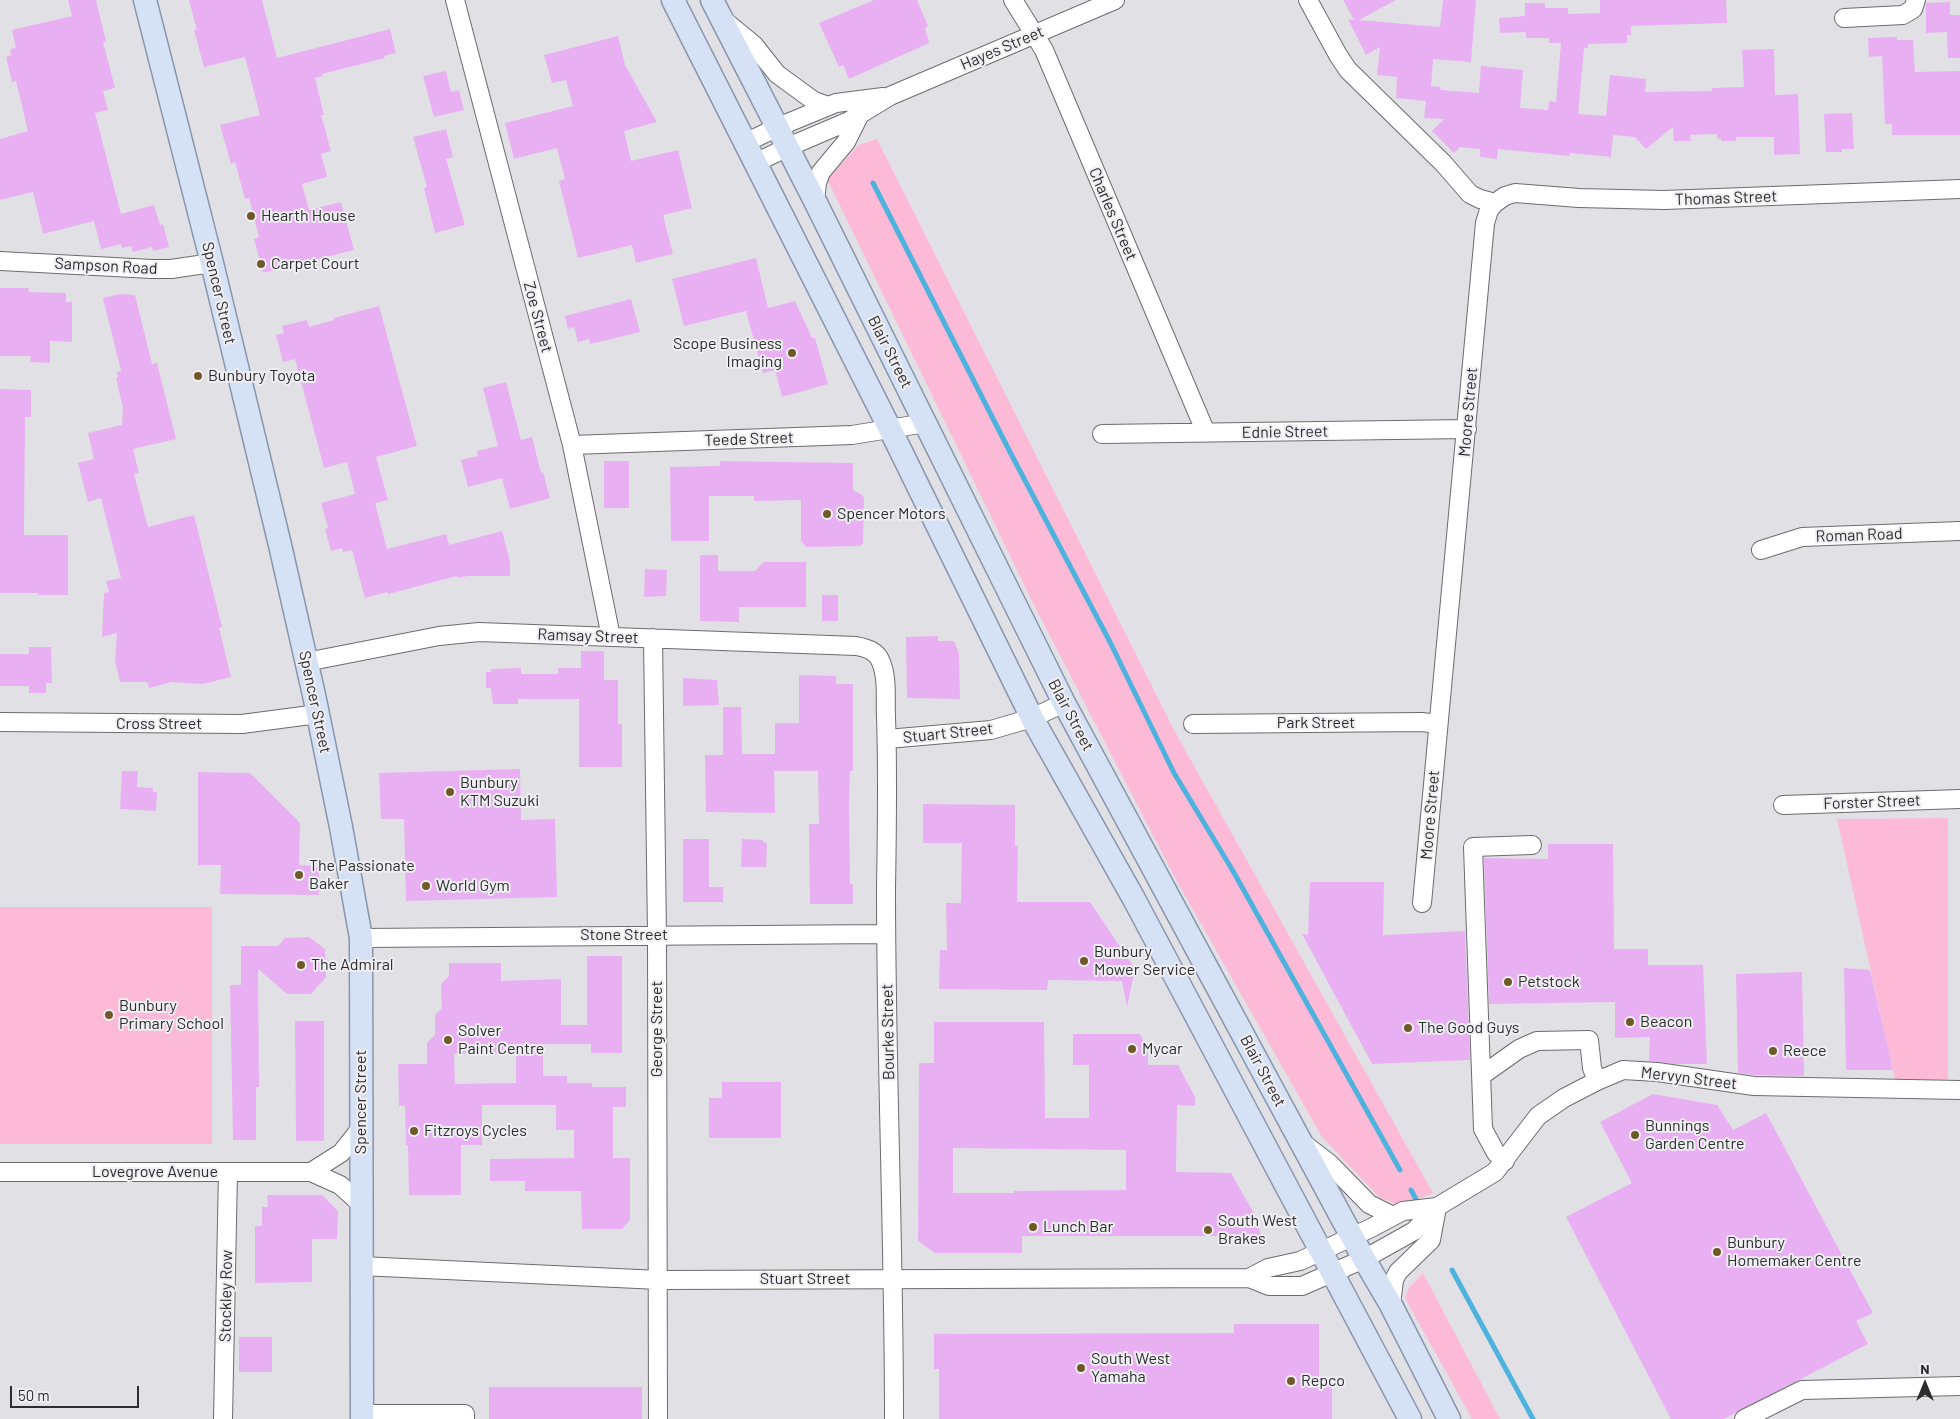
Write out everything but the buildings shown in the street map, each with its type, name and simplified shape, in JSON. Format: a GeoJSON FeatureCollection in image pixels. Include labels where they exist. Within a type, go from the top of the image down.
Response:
{"type":"FeatureCollection","features":[{"type":"Feature","properties":{"kind":"main road","name":"Spencer Street"},"geometry":{"type":"LineString","coordinates":[[145,0],[212,263],[318,714],[361,938],[362,1416]]}},
{"type":"Feature","properties":{"kind":"main road","name":"Blair Street"},"geometry":{"type":"LineString","coordinates":[[673,0],[890,429],[1032,718],[1134,899],[1410,1419]]}},
{"type":"Feature","properties":{"kind":"main road","name":"Blair Street"},"geometry":{"type":"LineString","coordinates":[[717,9],[815,200],[1064,703],[1352,1237],[1391,1305],[1449,1419]]}},
{"type":"Feature","properties":{"kind":"street","name":"Zoe Street"},"geometry":{"type":"LineString","coordinates":[[455,0],[572,445],[611,637]]}},
{"type":"Feature","properties":{"kind":"street","name":"Charles Street"},"geometry":{"type":"LineString","coordinates":[[1013,0],[1044,50],[1206,433]]}},
{"type":"Feature","properties":{"kind":"street","name":"Hayes Street"},"geometry":{"type":"LineString","coordinates":[[755,163],[849,121],[890,96],[1115,0]]}},
{"type":"Feature","properties":{"kind":"street"},"geometry":{"type":"LineString","coordinates":[[1308,0],[1338,56],[1348,70],[1443,162],[1470,194],[1480,199],[1495,202]]}},
{"type":"Feature","properties":{"kind":"street"},"geometry":{"type":"LineString","coordinates":[[1844,18],[1904,15],[1913,9],[1916,0]]}},
{"type":"Feature","properties":{"kind":"street"},"geometry":{"type":"LineString","coordinates":[[717,9],[754,45],[777,74],[814,101],[828,106]]}},
{"type":"Feature","properties":{"kind":"street","name":"Hayes Street"},"geometry":{"type":"LineString","coordinates":[[745,143],[836,103],[890,96]]}},
{"type":"Feature","properties":{"kind":"street"},"geometry":{"type":"LineString","coordinates":[[815,200],[817,182],[821,172],[846,142],[860,114]]}},
{"type":"Feature","properties":{"kind":"street","name":"Thomas Street"},"geometry":{"type":"LineString","coordinates":[[1495,202],[1505,196],[1516,193],[1580,198],[1654,200],[1960,189]]}},
{"type":"Feature","properties":{"kind":"street","name":"Moore Street"},"geometry":{"type":"LineString","coordinates":[[1422,903],[1485,223],[1489,210],[1495,202]]}},
{"type":"Feature","properties":{"kind":"street","name":"Sampson Road"},"geometry":{"type":"LineString","coordinates":[[0,260],[152,269],[171,269],[212,263]]}},
{"type":"Feature","properties":{"kind":"street","name":"Teede Street"},"geometry":{"type":"LineString","coordinates":[[572,445],[852,436],[926,423]]}},
{"type":"Feature","properties":{"kind":"street","name":"Ednie Street"},"geometry":{"type":"LineString","coordinates":[[1102,434],[1467,429]]}},
{"type":"Feature","properties":{"kind":"street","name":"Roman Road"},"geometry":{"type":"LineString","coordinates":[[1761,550],[1802,536],[1960,531]]}},
{"type":"Feature","properties":{"kind":"street","name":"Ramsay Street"},"geometry":{"type":"LineString","coordinates":[[306,662],[460,633],[856,646],[871,650]]}},
{"type":"Feature","properties":{"kind":"street","name":"George Street"},"geometry":{"type":"LineString","coordinates":[[652,638],[657,935],[658,1419]]}},
{"type":"Feature","properties":{"kind":"street","name":"Bourke Street"},"geometry":{"type":"LineString","coordinates":[[871,650],[881,661],[883,670],[887,739],[886,934],[894,1279],[894,1419]]}},
{"type":"Feature","properties":{"kind":"street","name":"Stuart Street"},"geometry":{"type":"LineString","coordinates":[[887,739],[978,732],[1008,726],[1032,718],[1064,703]]}},
{"type":"Feature","properties":{"kind":"street","name":"Cross Street"},"geometry":{"type":"LineString","coordinates":[[0,722],[242,724],[318,714]]}},
{"type":"Feature","properties":{"kind":"street","name":"Park Street"},"geometry":{"type":"LineString","coordinates":[[1193,724],[1422,722],[1438,724]]}},
{"type":"Feature","properties":{"kind":"street","name":"Forster Street"},"geometry":{"type":"LineString","coordinates":[[1783,806],[1960,799]]}},
{"type":"Feature","properties":{"kind":"street"},"geometry":{"type":"LineString","coordinates":[[1505,1161],[1496,1154],[1483,1129],[1473,846],[1532,844]]}},
{"type":"Feature","properties":{"kind":"street","name":"Stone Street"},"geometry":{"type":"LineString","coordinates":[[361,938],[886,934]]}},
{"type":"Feature","properties":{"kind":"street"},"geometry":{"type":"LineString","coordinates":[[1481,1076],[1519,1049],[1537,1041],[1589,1040],[1592,1068],[1597,1081]]}},
{"type":"Feature","properties":{"kind":"street","name":"Mervyn Street"},"geometry":{"type":"LineString","coordinates":[[1333,1272],[1364,1258],[1414,1231],[1437,1207],[1495,1172],[1538,1116],[1564,1098],[1623,1070],[1657,1072],[1754,1086],[1960,1090]]}},
{"type":"Feature","properties":{"kind":"street"},"geometry":{"type":"LineString","coordinates":[[311,1172],[342,1154],[361,1128]]}},
{"type":"Feature","properties":{"kind":"street"},"geometry":{"type":"LineString","coordinates":[[1301,1142],[1330,1164],[1369,1204],[1393,1216]]}},
{"type":"Feature","properties":{"kind":"street","name":"Lovegrove Avenue"},"geometry":{"type":"LineString","coordinates":[[0,1172],[311,1172],[340,1185],[361,1204]]}},
{"type":"Feature","properties":{"kind":"street","name":"Stockley Row"},"geometry":{"type":"LineString","coordinates":[[223,1419],[228,1172]]}},
{"type":"Feature","properties":{"kind":"street"},"geometry":{"type":"LineString","coordinates":[[1391,1305],[1393,1288],[1398,1272],[1431,1240],[1437,1207]]}},
{"type":"Feature","properties":{"kind":"street","name":"Mervyn Street"},"geometry":{"type":"LineString","coordinates":[[1321,1250],[1352,1237],[1403,1210],[1437,1207]]}},
{"type":"Feature","properties":{"kind":"street","name":"Stuart Street"},"geometry":{"type":"LineString","coordinates":[[1249,1278],[1268,1268],[1293,1264],[1321,1250]]}},
{"type":"Feature","properties":{"kind":"street","name":"Stuart Street"},"geometry":{"type":"LineString","coordinates":[[361,1266],[659,1280],[1249,1278],[1269,1286],[1302,1286],[1333,1272]]}},
{"type":"Feature","properties":{"kind":"street"},"geometry":{"type":"LineString","coordinates":[[1744,1419],[1802,1390],[1960,1386]]}},
{"type":"Feature","properties":{"kind":"street"},"geometry":{"type":"LineString","coordinates":[[362,1416],[465,1414],[465,1419]]}},
{"type":"Feature","properties":{"kind":"shaded area"},"geometry":{"type":"Polygon","coordinates":[[[877,139],[1174,730],[1433,1193],[1400,1206],[1379,1197],[1322,1137],[1174,876],[1033,603],[827,179],[859,145],[877,139]]]}},
{"type":"Feature","properties":{"kind":"shaded area"},"geometry":{"type":"Polygon","coordinates":[[[1948,818],[1948,1084],[1896,1084],[1837,819],[1948,818]]]}},
{"type":"Feature","properties":{"kind":"shaded area","name":"Bunbury Primary School"},"geometry":{"type":"Polygon","coordinates":[[[0,907],[212,907],[212,1144],[0,1144],[0,907]]]}},
{"type":"Feature","properties":{"kind":"shaded area"},"geometry":{"type":"Polygon","coordinates":[[[1423,1273],[1500,1419],[1472,1419],[1405,1298],[1408,1289],[1423,1273]]]}},
{"type":"Feature","properties":{"kind":"waterway"},"geometry":{"type":"LineString","coordinates":[[873,183],[1010,452],[1110,642],[1174,773],[1233,871],[1400,1170]]}},
{"type":"Feature","properties":{"kind":"waterway"},"geometry":{"type":"LineString","coordinates":[[1411,1190],[1419,1205]]}},
{"type":"Feature","properties":{"kind":"waterway"},"geometry":{"type":"LineString","coordinates":[[1452,1270],[1533,1419]]}},
{"type":"Feature","properties":{"kind":"place","name":"Hearth House"},"geometry":{"type":"Point","coordinates":[251,216]}},
{"type":"Feature","properties":{"kind":"place","name":"Carpet Court"},"geometry":{"type":"Point","coordinates":[261,264]}},
{"type":"Feature","properties":{"kind":"place","name":"Scope Business Imaging"},"geometry":{"type":"Point","coordinates":[792,353]}},
{"type":"Feature","properties":{"kind":"place","name":"Bunbury Toyota"},"geometry":{"type":"Point","coordinates":[198,376]}},
{"type":"Feature","properties":{"kind":"place","name":"Spencer Motors"},"geometry":{"type":"Point","coordinates":[827,514]}},
{"type":"Feature","properties":{"kind":"place","name":"Bunbury KTM Suzuki"},"geometry":{"type":"Point","coordinates":[450,792]}},
{"type":"Feature","properties":{"kind":"place","name":"The Passionate Baker"},"geometry":{"type":"Point","coordinates":[299,875]}},
{"type":"Feature","properties":{"kind":"place","name":"World Gym"},"geometry":{"type":"Point","coordinates":[426,886]}},
{"type":"Feature","properties":{"kind":"place","name":"Bunbury Mower Service"},"geometry":{"type":"Point","coordinates":[1084,961]}},
{"type":"Feature","properties":{"kind":"place","name":"The Admiral"},"geometry":{"type":"Point","coordinates":[301,965]}},
{"type":"Feature","properties":{"kind":"place","name":"Petstock"},"geometry":{"type":"Point","coordinates":[1508,982]}},
{"type":"Feature","properties":{"kind":"place","name":"Bunbury Primary School"},"geometry":{"type":"Point","coordinates":[109,1015]}},
{"type":"Feature","properties":{"kind":"place","name":"Beacon"},"geometry":{"type":"Point","coordinates":[1630,1022]}},
{"type":"Feature","properties":{"kind":"place","name":"The Good Guys"},"geometry":{"type":"Point","coordinates":[1408,1028]}},
{"type":"Feature","properties":{"kind":"place","name":"Solver Paint Centre"},"geometry":{"type":"Point","coordinates":[448,1040]}},
{"type":"Feature","properties":{"kind":"place","name":"Mycar"},"geometry":{"type":"Point","coordinates":[1132,1049]}},
{"type":"Feature","properties":{"kind":"place","name":"Reece"},"geometry":{"type":"Point","coordinates":[1773,1051]}},
{"type":"Feature","properties":{"kind":"place","name":"Fitzroys Cycles"},"geometry":{"type":"Point","coordinates":[414,1131]}},
{"type":"Feature","properties":{"kind":"place","name":"Bunnings Garden Centre"},"geometry":{"type":"Point","coordinates":[1635,1135]}},
{"type":"Feature","properties":{"kind":"place","name":"Lunch Bar"},"geometry":{"type":"Point","coordinates":[1033,1227]}},
{"type":"Feature","properties":{"kind":"place","name":"South West Brakes"},"geometry":{"type":"Point","coordinates":[1208,1230]}},
{"type":"Feature","properties":{"kind":"place","name":"Bunbury Homemaker Centre"},"geometry":{"type":"Point","coordinates":[1717,1252]}},
{"type":"Feature","properties":{"kind":"place","name":"South West Yamaha"},"geometry":{"type":"Point","coordinates":[1081,1368]}},
{"type":"Feature","properties":{"kind":"place","name":"Repco"},"geometry":{"type":"Point","coordinates":[1291,1381]}}]}
